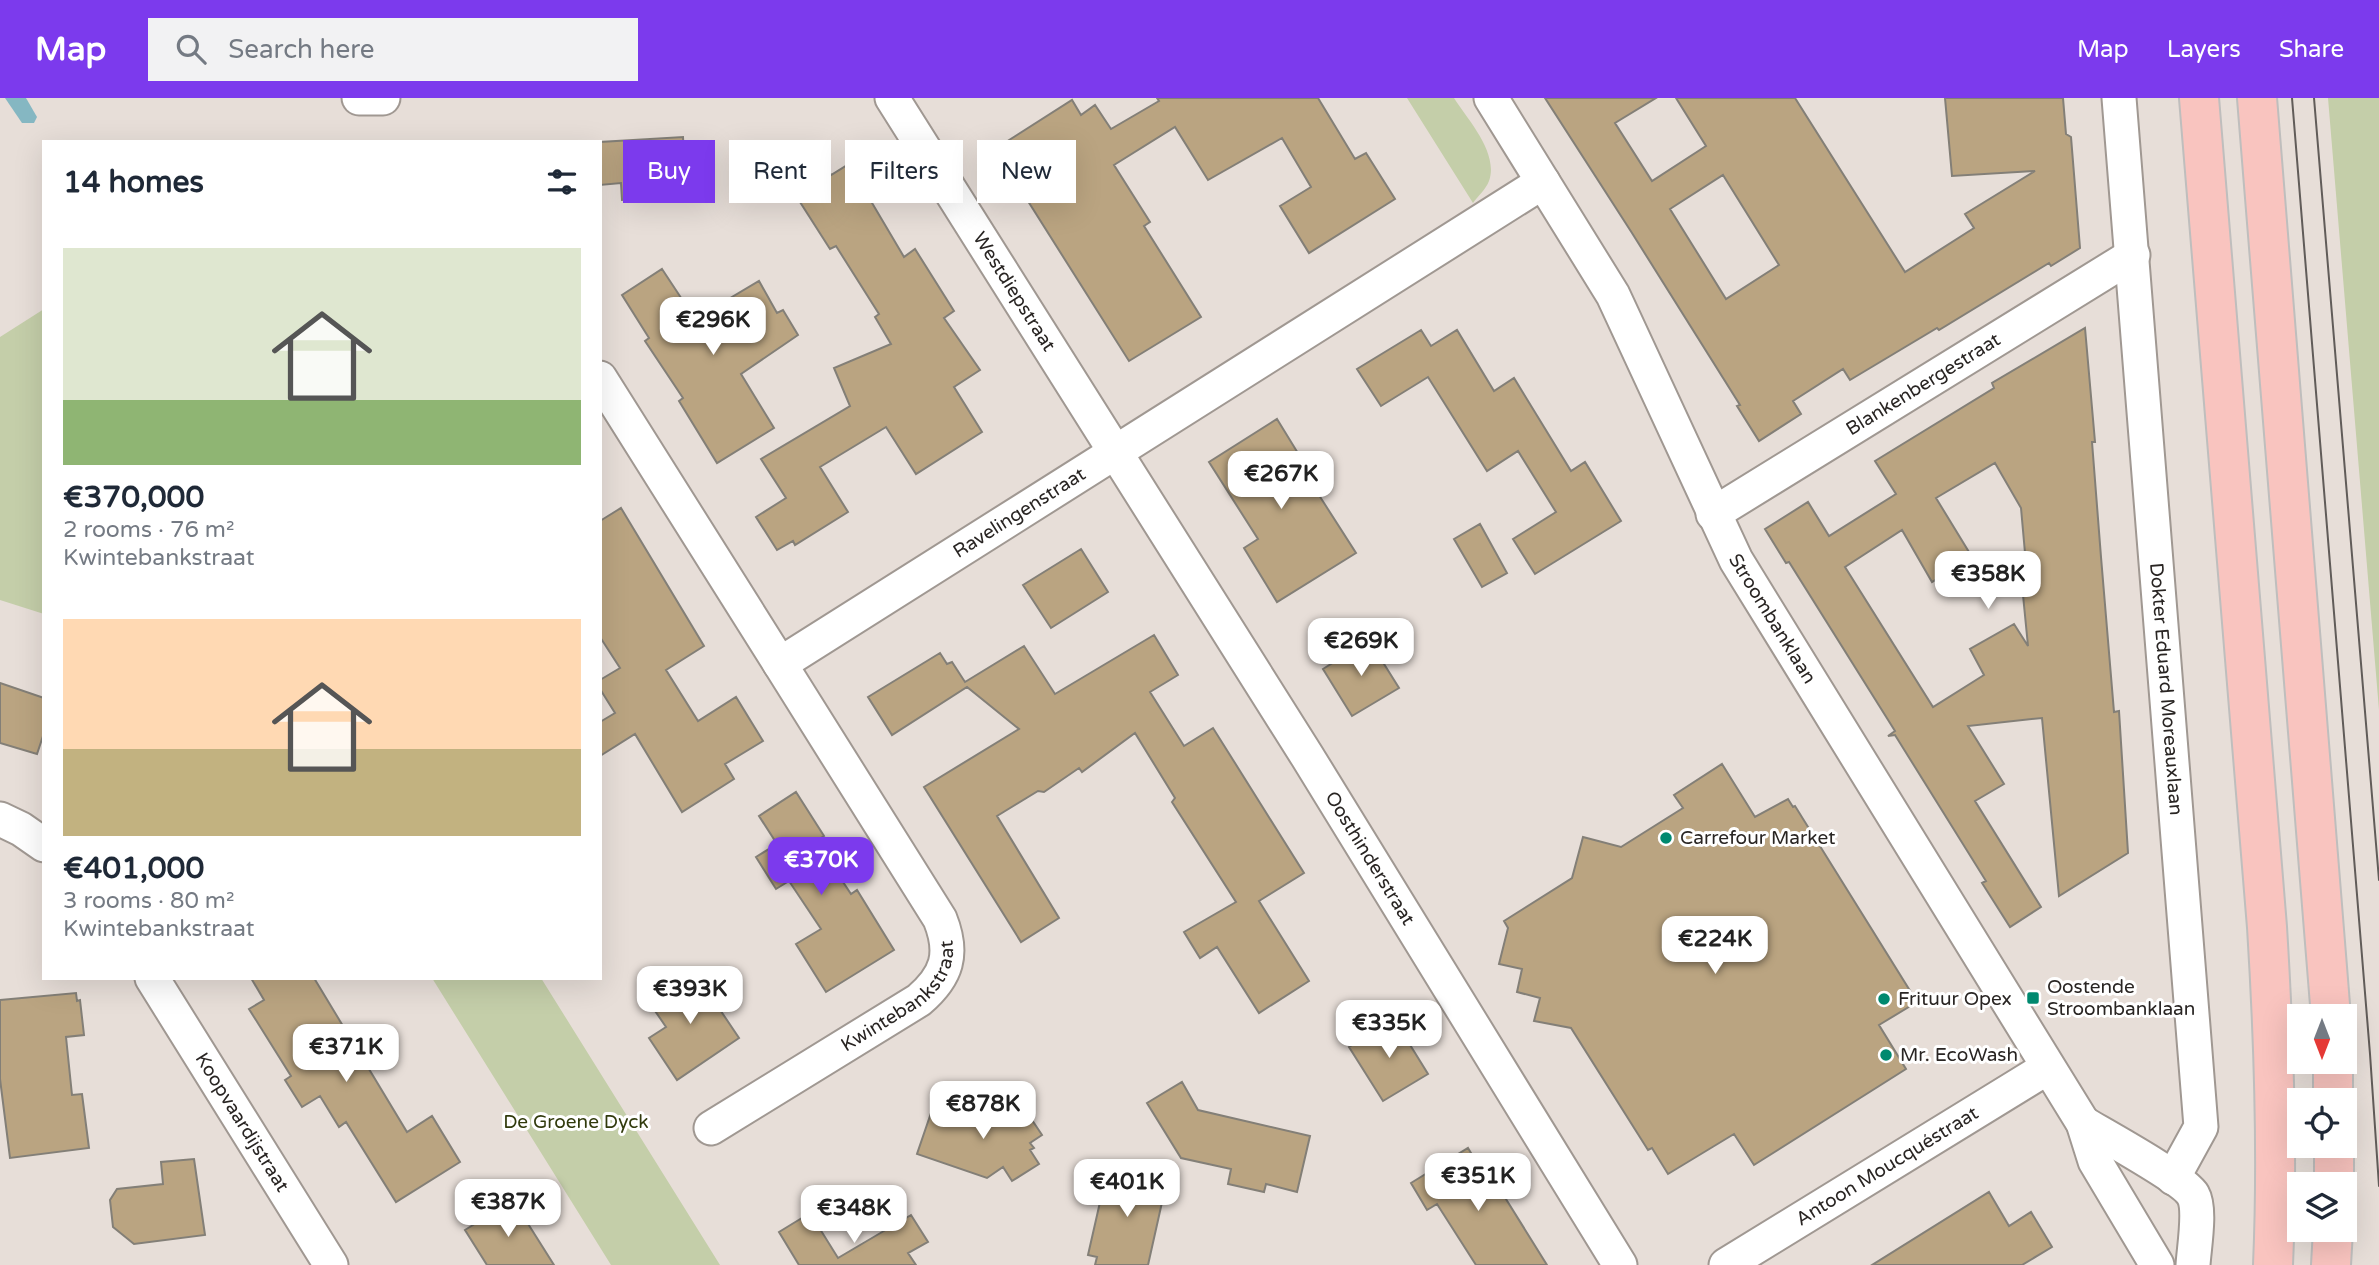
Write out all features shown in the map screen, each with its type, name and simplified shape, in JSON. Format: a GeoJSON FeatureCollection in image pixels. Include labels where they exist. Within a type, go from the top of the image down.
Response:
{"type":"FeatureCollection","features":[{"type":"Feature","properties":{"kind":"main road"},"geometry":{"type":"LineString","coordinates":[[2199,98],[2268,940],[2275,1054],[2276,1182],[2273,1265]]}},
{"type":"Feature","properties":{"kind":"main road"},"geometry":{"type":"LineString","coordinates":[[2257,98],[2324,911],[2329,1004]]}},
{"type":"Feature","properties":{"kind":"main road"},"geometry":{"type":"LineString","coordinates":[[2331,1265],[2332,1242]]}},
{"type":"Feature","properties":{"kind":"street"},"geometry":{"type":"LineString","coordinates":[[359,98],[383,98]]}},
{"type":"Feature","properties":{"kind":"street","name":"Westdiepstraat"},"geometry":{"type":"LineString","coordinates":[[892,98],[1115,452]]}},
{"type":"Feature","properties":{"kind":"street","name":"Stroombanklaan"},"geometry":{"type":"LineString","coordinates":[[1490,98],[1613,295],[1736,560],[2083,1123],[2095,1161],[2157,1265]]}},
{"type":"Feature","properties":{"kind":"street","name":"Dokter Eduard Moreauxlaan"},"geometry":{"type":"LineString","coordinates":[[2119,98],[2201,1127],[2174,1178]]}},
{"type":"Feature","properties":{"kind":"street","name":"Ravelingenstraat"},"geometry":{"type":"LineString","coordinates":[[780,664],[1543,182]]}},
{"type":"Feature","properties":{"kind":"street","name":"Blankenbergestraat"},"geometry":{"type":"LineString","coordinates":[[1713,514],[2133,255]]}},
{"type":"Feature","properties":{"kind":"street"},"geometry":{"type":"LineString","coordinates":[[602,381],[780,664]]}},
{"type":"Feature","properties":{"kind":"street","name":"Oosthinderstraat"},"geometry":{"type":"LineString","coordinates":[[1115,452],[1307,756],[1620,1265]]}},
{"type":"Feature","properties":{"kind":"street","name":"Kwintebankstraat"},"geometry":{"type":"LineString","coordinates":[[711,1128],[919,1000],[933,988],[943,972],[947,955],[947,936],[940,919],[780,664]]}},
{"type":"Feature","properties":{"kind":"street"},"geometry":{"type":"LineString","coordinates":[[0,819],[42,844]]}},
{"type":"Feature","properties":{"kind":"street","name":"Koopvaardijstraat"},"geometry":{"type":"LineString","coordinates":[[153,980],[331,1265]]}},
{"type":"Feature","properties":{"kind":"street","name":"Antoon Moucquéstraat"},"geometry":{"type":"LineString","coordinates":[[1726,1265],[2048,1068]]}},
{"type":"Feature","properties":{"kind":"street","name":"Stroombanklaan"},"geometry":{"type":"LineString","coordinates":[[2083,1123],[2174,1178]]}},
{"type":"Feature","properties":{"kind":"street"},"geometry":{"type":"LineString","coordinates":[[2174,1178],[2193,1194],[2197,1207],[2193,1265]]}},
{"type":"Feature","properties":{"kind":"green space"},"geometry":{"type":"Polygon","coordinates":[[[1407,98],[1454,98],[1474,127],[1486,148],[1491,170],[1488,184],[1473,203],[1407,98]]]}},
{"type":"Feature","properties":{"kind":"green space"},"geometry":{"type":"Polygon","coordinates":[[[2328,98],[2379,98],[2379,710],[2328,98]]]}},
{"type":"Feature","properties":{"kind":"green space"},"geometry":{"type":"Polygon","coordinates":[[[42,310],[42,613],[0,600],[0,337],[42,310]]]}},
{"type":"Feature","properties":{"kind":"green space","name":"De Groene Dyck"},"geometry":{"type":"Polygon","coordinates":[[[433,980],[542,980],[720,1265],[611,1265],[433,980]]]}},
{"type":"Feature","properties":{"kind":"water"},"geometry":{"type":"Polygon","coordinates":[[[5,98],[26,98],[37,117],[34,123],[22,123],[5,98]]]}},
{"type":"Feature","properties":{"kind":"building"},"geometry":{"type":"Polygon","coordinates":[[[1157,98],[1318,98],[1355,159],[1366,153],[1395,199],[1309,253],[1280,206],[1311,187],[1282,138],[1208,180],[1175,127],[1114,165],[1150,222],[1144,226],[1201,317],[1129,361],[1029,203],[1076,203],[1076,140],[1009,140],[1072,100],[1081,115],[1095,105],[1111,129],[1159,101],[1157,98]]]}},
{"type":"Feature","properties":{"kind":"building"},"geometry":{"type":"Polygon","coordinates":[[[1545,98],[1656,98],[1615,123],[1652,181],[1706,146],[1676,98],[1795,98],[1905,272],[1974,228],[1965,214],[2035,171],[1952,176],[1945,98],[2063,98],[2066,134],[2071,137],[2080,248],[2051,266],[2049,263],[1850,380],[1843,369],[1793,401],[1801,414],[1759,441],[1737,406],[1740,405],[1545,98]],[[1723,175],[1670,209],[1726,299],[1779,265],[1723,175]]]}},
{"type":"Feature","properties":{"kind":"building"},"geometry":{"type":"Polygon","coordinates":[[[683,137],[683,140],[633,140],[683,137]]]}},
{"type":"Feature","properties":{"kind":"building"},"geometry":{"type":"Polygon","coordinates":[[[623,141],[623,200],[621,183],[602,185],[602,142],[623,141]]]}},
{"type":"Feature","properties":{"kind":"building"},"geometry":{"type":"Polygon","coordinates":[[[845,166],[845,203],[872,203],[904,257],[915,249],[954,311],[944,318],[980,370],[954,387],[982,432],[916,474],[886,427],[820,467],[848,512],[795,545],[793,541],[777,550],[756,517],[786,498],[761,459],[850,406],[834,368],[891,344],[875,317],[879,314],[836,246],[830,249],[801,203],[831,203],[831,175],[845,166]]]}},
{"type":"Feature","properties":{"kind":"building"},"geometry":{"type":"Polygon","coordinates":[[[662,269],[695,319],[759,281],[777,313],[783,310],[798,335],[741,374],[774,428],[717,463],[679,401],[683,398],[645,341],[649,338],[622,295],[662,269]]]}},
{"type":"Feature","properties":{"kind":"building"},"geometry":{"type":"Polygon","coordinates":[[[2085,328],[2101,557],[2114,712],[2119,711],[2128,853],[2059,896],[2042,718],[1968,726],[2004,784],[1975,801],[2041,907],[2010,927],[1982,883],[1986,881],[1895,735],[1888,736],[1895,731],[1789,562],[1786,563],[1765,529],[1808,502],[1829,536],[1896,494],[1875,461],[1994,388],[1992,383],[2085,328]],[[1995,463],[1936,498],[1972,557],[1932,582],[1902,530],[1845,567],[1933,707],[1984,675],[1970,649],[2014,624],[2028,646],[2019,554],[2025,553],[2021,508],[1995,463]]]}},
{"type":"Feature","properties":{"kind":"building"},"geometry":{"type":"Polygon","coordinates":[[[1421,330],[1431,346],[1457,330],[1494,391],[1514,378],[1571,471],[1585,462],[1621,521],[1535,574],[1513,539],[1556,512],[1518,451],[1487,471],[1428,377],[1381,406],[1357,369],[1421,330]]]}},
{"type":"Feature","properties":{"kind":"building"},"geometry":{"type":"Polygon","coordinates":[[[1277,419],[1312,476],[1308,478],[1356,553],[1277,602],[1244,548],[1258,539],[1209,462],[1277,419]]]}},
{"type":"Feature","properties":{"kind":"building"},"geometry":{"type":"Polygon","coordinates":[[[621,508],[704,646],[666,670],[698,721],[736,697],[763,741],[725,764],[734,779],[682,812],[635,734],[602,755],[602,721],[615,713],[602,692],[602,679],[620,668],[602,640],[602,520],[621,508]]]}},
{"type":"Feature","properties":{"kind":"building"},"geometry":{"type":"Polygon","coordinates":[[[1480,524],[1507,573],[1482,587],[1454,539],[1480,524]]]}},
{"type":"Feature","properties":{"kind":"building"},"geometry":{"type":"Polygon","coordinates":[[[1081,549],[1108,592],[1051,628],[1023,585],[1081,549]]]}},
{"type":"Feature","properties":{"kind":"building"},"geometry":{"type":"Polygon","coordinates":[[[1154,635],[1178,675],[1150,692],[1184,746],[1213,728],[1304,873],[1259,901],[1309,981],[1259,1013],[1217,947],[1200,958],[1184,932],[1236,902],[1172,802],[1175,798],[1135,733],[1082,772],[1079,768],[1044,792],[1038,791],[997,816],[1059,918],[1021,942],[924,787],[1019,729],[967,687],[892,735],[868,697],[940,653],[947,664],[952,662],[965,682],[1024,646],[1055,694],[1154,635]]]}},
{"type":"Feature","properties":{"kind":"building"},"geometry":{"type":"Polygon","coordinates":[[[1369,640],[1399,688],[1352,716],[1323,669],[1369,640]]]}},
{"type":"Feature","properties":{"kind":"building"},"geometry":{"type":"Polygon","coordinates":[[[0,683],[42,697],[42,739],[37,754],[0,743],[0,683]]]}},
{"type":"Feature","properties":{"kind":"building"},"geometry":{"type":"Polygon","coordinates":[[[1722,764],[1755,817],[1788,799],[1793,807],[1795,806],[1917,1002],[1879,1025],[1906,1069],[1754,1165],[1734,1134],[1668,1174],[1652,1148],[1648,1150],[1571,1028],[1534,1021],[1540,998],[1517,992],[1522,969],[1499,964],[1508,928],[1504,921],[1572,878],[1583,837],[1621,847],[1683,808],[1674,795],[1722,764]]]}},
{"type":"Feature","properties":{"kind":"building"},"geometry":{"type":"Polygon","coordinates":[[[796,792],[824,836],[816,841],[851,894],[857,890],[894,950],[826,992],[796,944],[821,929],[789,881],[776,889],[756,857],[777,844],[759,816],[796,792]]]}},
{"type":"Feature","properties":{"kind":"building"},"geometry":{"type":"Polygon","coordinates":[[[694,971],[739,1038],[677,1080],[649,1038],[666,1027],[649,1002],[694,971]]]}},
{"type":"Feature","properties":{"kind":"building"},"geometry":{"type":"Polygon","coordinates":[[[252,980],[315,980],[407,1132],[432,1116],[460,1162],[396,1202],[346,1122],[339,1127],[320,1096],[302,1107],[285,1080],[291,1076],[249,1009],[264,1000],[252,980]]]}},
{"type":"Feature","properties":{"kind":"building"},"geometry":{"type":"Polygon","coordinates":[[[76,993],[77,1001],[80,1000],[84,1035],[66,1037],[72,1095],[82,1094],[89,1148],[10,1158],[0,1079],[0,1000],[76,993]]]}},
{"type":"Feature","properties":{"kind":"building"},"geometry":{"type":"Polygon","coordinates":[[[1394,1019],[1428,1074],[1383,1101],[1349,1047],[1394,1019]]]}},
{"type":"Feature","properties":{"kind":"building"},"geometry":{"type":"Polygon","coordinates":[[[1182,1082],[1198,1110],[1310,1136],[1297,1192],[1266,1184],[1264,1192],[1228,1184],[1231,1169],[1181,1158],[1147,1103],[1182,1082]]]}},
{"type":"Feature","properties":{"kind":"building"},"geometry":{"type":"Polygon","coordinates":[[[1018,1099],[1042,1135],[1030,1143],[1034,1148],[1030,1150],[1039,1164],[1012,1181],[1003,1167],[987,1178],[917,1154],[931,1113],[937,1115],[939,1107],[974,1119],[1003,1101],[1007,1106],[1018,1099]]]}},
{"type":"Feature","properties":{"kind":"building"},"geometry":{"type":"Polygon","coordinates":[[[1468,1148],[1486,1178],[1491,1175],[1547,1265],[1476,1265],[1437,1204],[1427,1210],[1411,1183],[1468,1148]]]}},
{"type":"Feature","properties":{"kind":"building"},"geometry":{"type":"Polygon","coordinates":[[[194,1159],[205,1235],[134,1244],[113,1227],[110,1200],[117,1189],[163,1184],[161,1162],[194,1159]]]}},
{"type":"Feature","properties":{"kind":"building"},"geometry":{"type":"Polygon","coordinates":[[[1108,1167],[1167,1180],[1148,1265],[1095,1265],[1097,1257],[1088,1255],[1108,1167]]]}},
{"type":"Feature","properties":{"kind":"building"},"geometry":{"type":"Polygon","coordinates":[[[1989,1192],[2009,1226],[2031,1212],[2052,1247],[2022,1265],[1872,1265],[1989,1192]]]}},
{"type":"Feature","properties":{"kind":"building"},"geometry":{"type":"Polygon","coordinates":[[[513,1200],[554,1265],[487,1265],[465,1230],[513,1200]]]}},
{"type":"Feature","properties":{"kind":"building"},"geometry":{"type":"Polygon","coordinates":[[[810,1213],[838,1258],[911,1215],[928,1242],[908,1253],[916,1265],[799,1265],[779,1232],[810,1213]]]}},
{"type":"Feature","properties":{"kind":"tram line"},"geometry":{"type":"LineString","coordinates":[[2292,98],[2379,1186]]}},
{"type":"Feature","properties":{"kind":"tram line"},"geometry":{"type":"LineString","coordinates":[[2314,98],[2379,880]]}},
{"type":"Feature","properties":{"kind":"place","name":"Carrefour Market"},"geometry":{"type":"Point","coordinates":[1666,838]}},
{"type":"Feature","properties":{"kind":"place","name":"Oostende Stroombanklaan"},"geometry":{"type":"Point","coordinates":[2033,998]}},
{"type":"Feature","properties":{"kind":"place","name":"Frituur Opex"},"geometry":{"type":"Point","coordinates":[1884,999]}},
{"type":"Feature","properties":{"kind":"place","name":"Mr. EcoWash"},"geometry":{"type":"Point","coordinates":[1886,1055]}}]}
